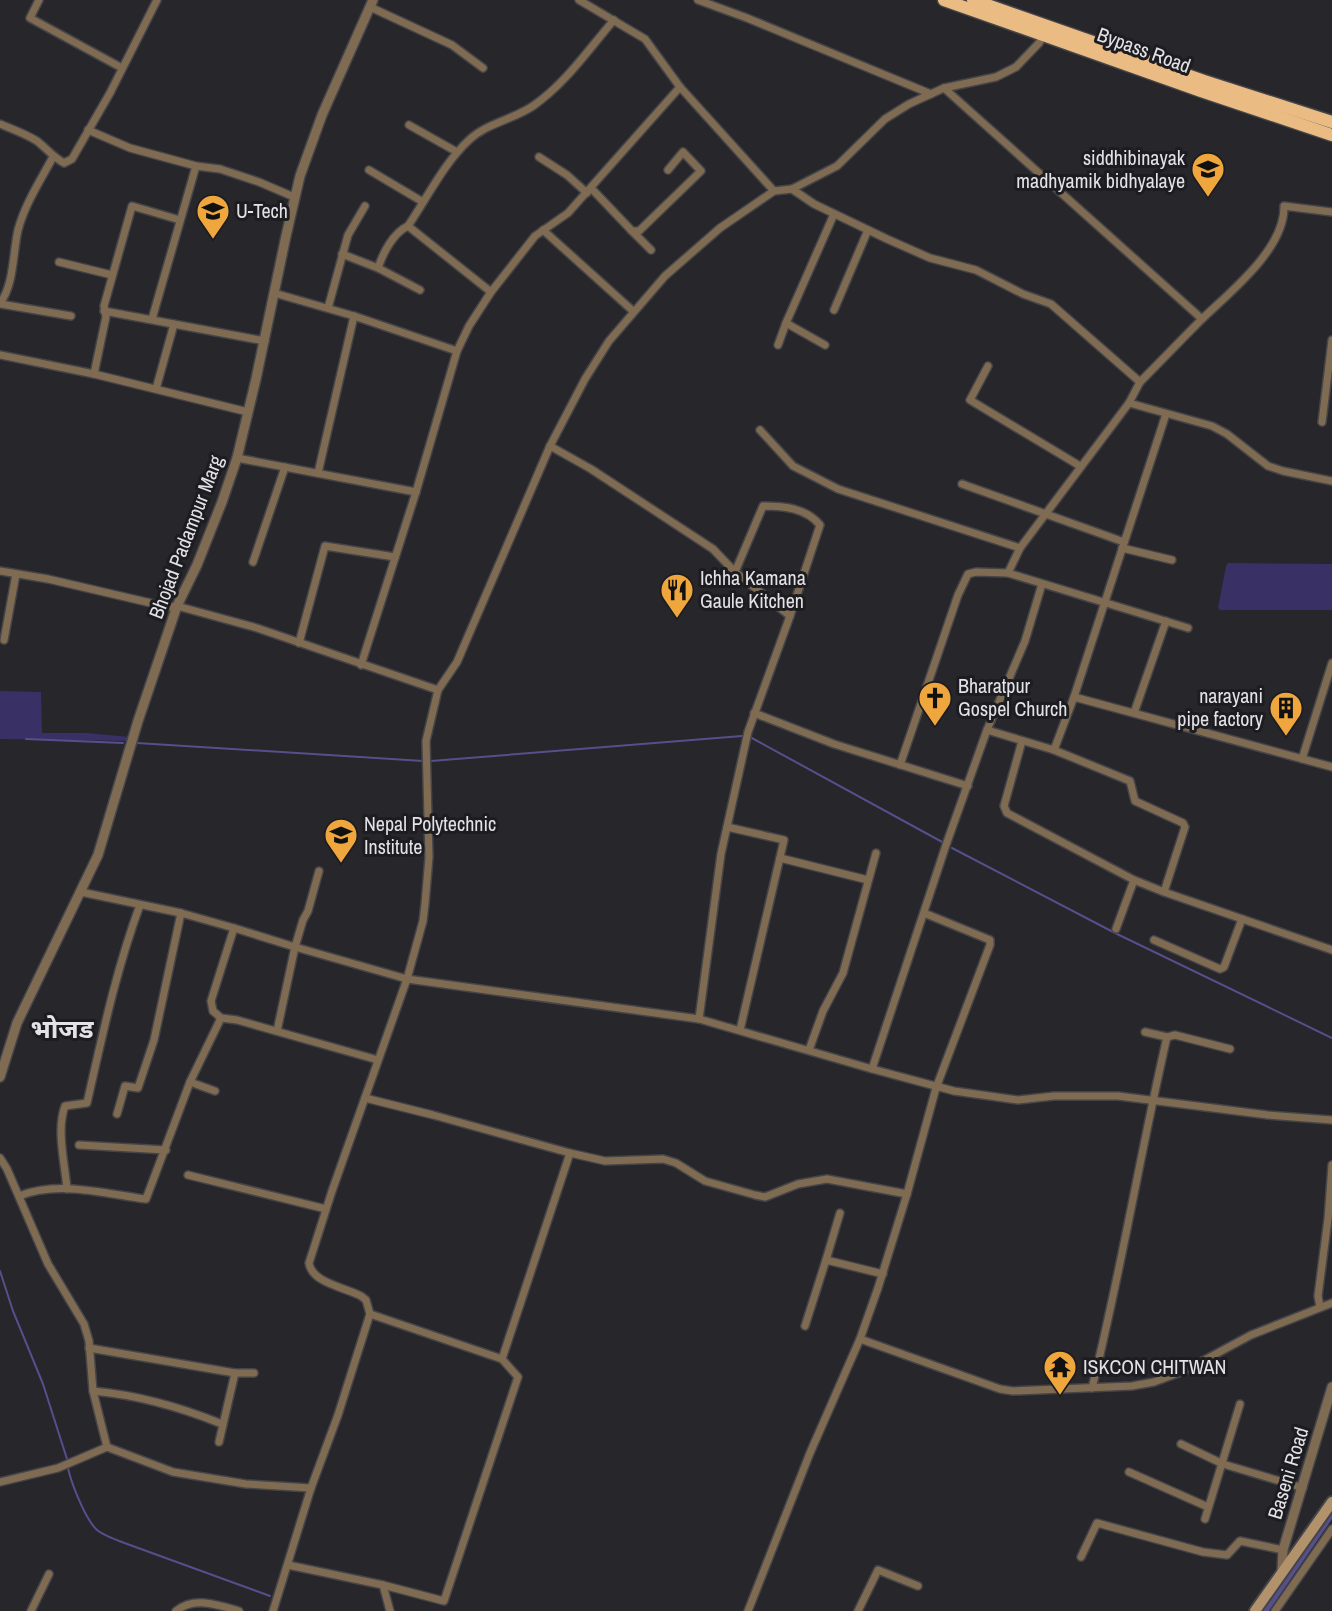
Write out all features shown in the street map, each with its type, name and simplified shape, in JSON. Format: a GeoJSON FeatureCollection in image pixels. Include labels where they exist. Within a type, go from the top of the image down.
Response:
{"type":"FeatureCollection","features":[{"type":"Feature","properties":{"kind":"highway","name":"Bypass Road"},"geometry":{"type":"LineString","coordinates":[[944,0],[1332,122]]}},
{"type":"Feature","properties":{"kind":"highway","name":"Bypass Road"},"geometry":{"type":"LineString","coordinates":[[974,0],[1045,31],[1332,135]]}},
{"type":"Feature","properties":{"kind":"main road"},"geometry":{"type":"LineString","coordinates":[[1255,1611],[1332,1503]]}},
{"type":"Feature","properties":{"kind":"street"},"geometry":{"type":"LineString","coordinates":[[39,0],[30,18],[122,68]]}},
{"type":"Feature","properties":{"kind":"street"},"geometry":{"type":"LineString","coordinates":[[0,124],[28,136],[44,147],[53,157],[64,163],[72,159],[158,0]]}},
{"type":"Feature","properties":{"kind":"street"},"geometry":{"type":"LineString","coordinates":[[579,0],[645,39],[680,87],[774,191]]}},
{"type":"Feature","properties":{"kind":"street"},"geometry":{"type":"LineString","coordinates":[[698,0],[931,94]]}},
{"type":"Feature","properties":{"kind":"street"},"geometry":{"type":"LineString","coordinates":[[372,3],[452,45],[483,68]]}},
{"type":"Feature","properties":{"kind":"street","name":"Bhojad Padampur Marg"},"geometry":{"type":"LineString","coordinates":[[0,1077],[17,1023],[104,840],[138,721],[177,606],[197,566],[237,458],[265,342],[294,197],[322,115],[372,3]]}},
{"type":"Feature","properties":{"kind":"street"},"geometry":{"type":"LineString","coordinates":[[378,268],[396,235],[408,226],[457,152],[481,130],[522,112],[554,91],[614,20]]}},
{"type":"Feature","properties":{"kind":"street"},"geometry":{"type":"LineString","coordinates":[[273,1611],[311,1488],[338,1415],[370,1314],[366,1300],[317,1278],[310,1270],[309,1263],[407,979],[423,921],[429,857],[426,741],[438,690],[457,662],[550,446],[595,362],[633,311],[665,276],[720,228],[774,191],[792,189],[837,166],[885,119],[909,104],[944,88],[996,77],[1016,67],[1034,49],[1045,31]]}},
{"type":"Feature","properties":{"kind":"street"},"geometry":{"type":"LineString","coordinates":[[361,665],[416,492],[457,351],[469,326],[491,292],[535,236],[568,213],[680,87]]}},
{"type":"Feature","properties":{"kind":"street"},"geometry":{"type":"LineString","coordinates":[[944,88],[1202,319]]}},
{"type":"Feature","properties":{"kind":"street"},"geometry":{"type":"LineString","coordinates":[[409,125],[457,152]]}},
{"type":"Feature","properties":{"kind":"street"},"geometry":{"type":"LineString","coordinates":[[88,130],[130,148],[196,166],[220,169],[294,197]]}},
{"type":"Feature","properties":{"kind":"street"},"geometry":{"type":"LineString","coordinates":[[632,231],[639,231],[701,171],[683,152],[668,171]]}},
{"type":"Feature","properties":{"kind":"street"},"geometry":{"type":"LineString","coordinates":[[53,157],[32,196],[18,230],[4,299],[0,304],[71,316]]}},
{"type":"Feature","properties":{"kind":"street"},"geometry":{"type":"LineString","coordinates":[[539,157],[589,191],[651,250]]}},
{"type":"Feature","properties":{"kind":"street"},"geometry":{"type":"LineString","coordinates":[[152,319],[196,166]]}},
{"type":"Feature","properties":{"kind":"street"},"geometry":{"type":"LineString","coordinates":[[369,170],[423,202]]}},
{"type":"Feature","properties":{"kind":"street"},"geometry":{"type":"LineString","coordinates":[[792,189],[814,204],[930,258],[976,270],[1023,294],[1051,304],[1140,382]]}},
{"type":"Feature","properties":{"kind":"street"},"geometry":{"type":"LineString","coordinates":[[94,374],[112,275],[132,206],[180,220]]}},
{"type":"Feature","properties":{"kind":"street"},"geometry":{"type":"LineString","coordinates":[[328,308],[348,235],[364,206]]}},
{"type":"Feature","properties":{"kind":"street"},"geometry":{"type":"LineString","coordinates":[[1008,573],[1020,548],[1129,402],[1140,382],[1254,270],[1281,226],[1284,206],[1332,212]]}},
{"type":"Feature","properties":{"kind":"street"},"geometry":{"type":"LineString","coordinates":[[778,345],[834,214]]}},
{"type":"Feature","properties":{"kind":"street"},"geometry":{"type":"LineString","coordinates":[[408,226],[491,292]]}},
{"type":"Feature","properties":{"kind":"street"},"geometry":{"type":"LineString","coordinates":[[543,230],[633,311]]}},
{"type":"Feature","properties":{"kind":"street"},"geometry":{"type":"LineString","coordinates":[[834,310],[868,230]]}},
{"type":"Feature","properties":{"kind":"street"},"geometry":{"type":"LineString","coordinates":[[342,254],[378,268],[420,290]]}},
{"type":"Feature","properties":{"kind":"street"},"geometry":{"type":"LineString","coordinates":[[59,262],[112,275]]}},
{"type":"Feature","properties":{"kind":"street"},"geometry":{"type":"LineString","coordinates":[[274,292],[457,351]]}},
{"type":"Feature","properties":{"kind":"street"},"geometry":{"type":"LineString","coordinates":[[104,311],[265,342]]}},
{"type":"Feature","properties":{"kind":"street"},"geometry":{"type":"LineString","coordinates":[[318,473],[354,316]]}},
{"type":"Feature","properties":{"kind":"street"},"geometry":{"type":"LineString","coordinates":[[786,323],[825,345]]}},
{"type":"Feature","properties":{"kind":"street"},"geometry":{"type":"LineString","coordinates":[[156,389],[174,324]]}},
{"type":"Feature","properties":{"kind":"street"},"geometry":{"type":"LineString","coordinates":[[1322,422],[1332,340]]}},
{"type":"Feature","properties":{"kind":"street"},"geometry":{"type":"LineString","coordinates":[[0,355],[94,374],[248,412]]}},
{"type":"Feature","properties":{"kind":"street"},"geometry":{"type":"LineString","coordinates":[[987,366],[970,400],[1080,466]]}},
{"type":"Feature","properties":{"kind":"street"},"geometry":{"type":"LineString","coordinates":[[1129,402],[1212,426],[1227,434],[1268,466],[1332,481]]}},
{"type":"Feature","properties":{"kind":"street"},"geometry":{"type":"LineString","coordinates":[[1054,750],[1074,697],[1166,414]]}},
{"type":"Feature","properties":{"kind":"street"},"geometry":{"type":"LineString","coordinates":[[760,430],[793,466],[838,489],[1020,548]]}},
{"type":"Feature","properties":{"kind":"street"},"geometry":{"type":"LineString","coordinates":[[550,446],[591,469],[713,549],[735,572],[790,616]]}},
{"type":"Feature","properties":{"kind":"street"},"geometry":{"type":"LineString","coordinates":[[237,458],[416,492]]}},
{"type":"Feature","properties":{"kind":"street"},"geometry":{"type":"LineString","coordinates":[[253,562],[285,468]]}},
{"type":"Feature","properties":{"kind":"street"},"geometry":{"type":"LineString","coordinates":[[962,484],[1123,545],[1172,560]]}},
{"type":"Feature","properties":{"kind":"street"},"geometry":{"type":"LineString","coordinates":[[699,1019],[721,854],[754,713],[790,616],[820,525],[815,519],[796,509],[763,506],[735,572]]}},
{"type":"Feature","properties":{"kind":"street"},"geometry":{"type":"LineString","coordinates":[[299,643],[325,546],[395,557]]}},
{"type":"Feature","properties":{"kind":"street"},"geometry":{"type":"LineString","coordinates":[[0,571],[91,588],[168,608],[177,606],[257,628],[438,690]]}},
{"type":"Feature","properties":{"kind":"street"},"geometry":{"type":"LineString","coordinates":[[900,765],[958,595],[968,574],[1008,573],[1188,628]]}},
{"type":"Feature","properties":{"kind":"street"},"geometry":{"type":"LineString","coordinates":[[4,640],[16,574]]}},
{"type":"Feature","properties":{"kind":"street"},"geometry":{"type":"LineString","coordinates":[[872,1069],[987,730],[1025,641],[1042,585]]}},
{"type":"Feature","properties":{"kind":"street"},"geometry":{"type":"LineString","coordinates":[[1134,713],[1166,621]]}},
{"type":"Feature","properties":{"kind":"street"},"geometry":{"type":"LineString","coordinates":[[1302,759],[1328,687],[1332,663]]}},
{"type":"Feature","properties":{"kind":"street"},"geometry":{"type":"LineString","coordinates":[[1074,697],[1332,767]]}},
{"type":"Feature","properties":{"kind":"street"},"geometry":{"type":"LineString","coordinates":[[754,713],[834,744],[968,786]]}},
{"type":"Feature","properties":{"kind":"street"},"geometry":{"type":"LineString","coordinates":[[987,730],[1054,750],[1130,781],[1135,801],[1183,823],[1185,827],[1164,892]]}},
{"type":"Feature","properties":{"kind":"street"},"geometry":{"type":"LineString","coordinates":[[1022,741],[1004,806],[1007,813],[1134,880],[1332,950]]}},
{"type":"Feature","properties":{"kind":"street"},"geometry":{"type":"LineString","coordinates":[[727,827],[784,840],[740,1030]]}},
{"type":"Feature","properties":{"kind":"street"},"geometry":{"type":"LineString","coordinates":[[809,1050],[823,1011],[843,973],[876,853]]}},
{"type":"Feature","properties":{"kind":"street"},"geometry":{"type":"LineString","coordinates":[[780,858],[868,880]]}},
{"type":"Feature","properties":{"kind":"street"},"geometry":{"type":"LineString","coordinates":[[277,1031],[295,948],[320,871]]}},
{"type":"Feature","properties":{"kind":"street"},"geometry":{"type":"LineString","coordinates":[[1116,929],[1134,880]]}},
{"type":"Feature","properties":{"kind":"street"},"geometry":{"type":"LineString","coordinates":[[81,892],[181,913],[407,979],[699,1019],[936,1088],[1018,1100],[1054,1096],[1118,1096],[1268,1115],[1332,1120]]}},
{"type":"Feature","properties":{"kind":"street"},"geometry":{"type":"LineString","coordinates":[[67,1189],[62,1132],[65,1106],[87,1103],[116,978],[127,938],[140,905]]}},
{"type":"Feature","properties":{"kind":"street"},"geometry":{"type":"LineString","coordinates":[[748,1611],[814,1444],[860,1339],[883,1274],[936,1088],[990,945],[990,940],[924,912]]}},
{"type":"Feature","properties":{"kind":"street"},"geometry":{"type":"LineString","coordinates":[[117,1114],[125,1086],[138,1088],[154,1040],[181,913]]}},
{"type":"Feature","properties":{"kind":"street"},"geometry":{"type":"LineString","coordinates":[[1154,940],[1221,969],[1224,967],[1242,919]]}},
{"type":"Feature","properties":{"kind":"street"},"geometry":{"type":"LineString","coordinates":[[234,928],[211,1001],[213,1011],[221,1018],[277,1031],[378,1060]]}},
{"type":"Feature","properties":{"kind":"street"},"geometry":{"type":"LineString","coordinates":[[19,1196],[34,1190],[67,1189],[147,1199],[190,1082],[221,1018]]}},
{"type":"Feature","properties":{"kind":"street"},"geometry":{"type":"LineString","coordinates":[[1145,1032],[1167,1037],[1175,1035],[1230,1049]]}},
{"type":"Feature","properties":{"kind":"street"},"geometry":{"type":"LineString","coordinates":[[1092,1388],[1112,1308],[1167,1037]]}},
{"type":"Feature","properties":{"kind":"street"},"geometry":{"type":"LineString","coordinates":[[190,1082],[216,1091]]}},
{"type":"Feature","properties":{"kind":"street"},"geometry":{"type":"LineString","coordinates":[[365,1098],[570,1154],[605,1161],[663,1160],[676,1164],[705,1181],[765,1197],[798,1184],[826,1179],[907,1194]]}},
{"type":"Feature","properties":{"kind":"street"},"geometry":{"type":"LineString","coordinates":[[79,1145],[166,1150]]}},
{"type":"Feature","properties":{"kind":"street"},"geometry":{"type":"LineString","coordinates":[[502,1359],[570,1154]]}},
{"type":"Feature","properties":{"kind":"street"},"geometry":{"type":"LineString","coordinates":[[0,1158],[7,1168],[48,1264],[84,1324],[93,1391],[107,1447]]}},
{"type":"Feature","properties":{"kind":"street"},"geometry":{"type":"LineString","coordinates":[[1320,1307],[1318,1296],[1332,1165]]}},
{"type":"Feature","properties":{"kind":"street"},"geometry":{"type":"LineString","coordinates":[[188,1175],[326,1209]]}},
{"type":"Feature","properties":{"kind":"street"},"geometry":{"type":"LineString","coordinates":[[806,1326],[840,1213]]}},
{"type":"Feature","properties":{"kind":"street"},"geometry":{"type":"LineString","coordinates":[[826,1260],[883,1274]]}},
{"type":"Feature","properties":{"kind":"street"},"geometry":{"type":"LineString","coordinates":[[860,1339],[1013,1392],[1132,1386],[1154,1382],[1186,1371],[1251,1335],[1332,1304]]}},
{"type":"Feature","properties":{"kind":"street"},"geometry":{"type":"LineString","coordinates":[[288,1564],[444,1601],[518,1377],[502,1359],[370,1314]]}},
{"type":"Feature","properties":{"kind":"street"},"geometry":{"type":"LineString","coordinates":[[89,1348],[235,1373],[254,1373]]}},
{"type":"Feature","properties":{"kind":"street"},"geometry":{"type":"LineString","coordinates":[[219,1442],[235,1373]]}},
{"type":"Feature","properties":{"kind":"street","name":"Baseni Road"},"geometry":{"type":"LineString","coordinates":[[1282,1571],[1283,1550],[1332,1387]]}},
{"type":"Feature","properties":{"kind":"street"},"geometry":{"type":"LineString","coordinates":[[93,1391],[138,1397],[183,1409],[222,1424]]}},
{"type":"Feature","properties":{"kind":"street"},"geometry":{"type":"LineString","coordinates":[[1205,1519],[1240,1404]]}},
{"type":"Feature","properties":{"kind":"street"},"geometry":{"type":"LineString","coordinates":[[1181,1444],[1223,1464],[1303,1488]]}},
{"type":"Feature","properties":{"kind":"street"},"geometry":{"type":"LineString","coordinates":[[0,1482],[58,1468],[107,1447],[173,1472],[246,1484],[311,1488]]}},
{"type":"Feature","properties":{"kind":"street"},"geometry":{"type":"LineString","coordinates":[[1129,1472],[1209,1508]]}},
{"type":"Feature","properties":{"kind":"street"},"geometry":{"type":"LineString","coordinates":[[1081,1557],[1097,1523],[1203,1552],[1227,1556],[1240,1541],[1283,1550]]}},
{"type":"Feature","properties":{"kind":"street"},"geometry":{"type":"LineString","coordinates":[[1275,1611],[1332,1528]]}},
{"type":"Feature","properties":{"kind":"street"},"geometry":{"type":"LineString","coordinates":[[858,1611],[878,1570],[918,1586]]}},
{"type":"Feature","properties":{"kind":"street"},"geometry":{"type":"LineString","coordinates":[[31,1611],[49,1574]]}},
{"type":"Feature","properties":{"kind":"street"},"geometry":{"type":"LineString","coordinates":[[383,1585],[390,1611]]}},
{"type":"Feature","properties":{"kind":"street"},"geometry":{"type":"LineString","coordinates":[[176,1611],[188,1603],[204,1603],[239,1611]]}},
{"type":"Feature","properties":{"kind":"shaded area"},"geometry":{"type":"Polygon","coordinates":[[[1228,563],[1332,564],[1332,610],[1220,610],[1218,608],[1228,563]]]}},
{"type":"Feature","properties":{"kind":"shaded area"},"geometry":{"type":"Polygon","coordinates":[[[0,691],[41,692],[42,733],[87,733],[130,737],[128,741],[0,739],[0,691]]]}},
{"type":"Feature","properties":{"kind":"waterway"},"geometry":{"type":"LineString","coordinates":[[431,761],[742,736]]}},
{"type":"Feature","properties":{"kind":"waterway"},"geometry":{"type":"LineString","coordinates":[[750,737],[944,843]]}},
{"type":"Feature","properties":{"kind":"waterway"},"geometry":{"type":"LineString","coordinates":[[26,739],[123,743]]}},
{"type":"Feature","properties":{"kind":"waterway"},"geometry":{"type":"LineString","coordinates":[[137,743],[423,761]]}},
{"type":"Feature","properties":{"kind":"waterway"},"geometry":{"type":"LineString","coordinates":[[952,848],[1115,933],[1332,1038]]}},
{"type":"Feature","properties":{"kind":"waterway"},"geometry":{"type":"LineString","coordinates":[[0,1271],[13,1311],[43,1384],[67,1459],[73,1486],[92,1524],[97,1530],[119,1541],[270,1596]]}},
{"type":"Feature","properties":{"kind":"waterway"},"geometry":{"type":"LineString","coordinates":[[1264,1611],[1332,1512]]}},
{"type":"Feature","properties":{"kind":"place","name":"siddhibinayak madhyamik bidhyalaye"},"geometry":{"type":"Point","coordinates":[1208,198]}},
{"type":"Feature","properties":{"kind":"place","name":"U-Tech"},"geometry":{"type":"Point","coordinates":[213,240]}},
{"type":"Feature","properties":{"kind":"place","name":"Ichha Kamana Gaule Kitchen"},"geometry":{"type":"Point","coordinates":[677,619]}},
{"type":"Feature","properties":{"kind":"place","name":"Bharatpur Gospel Church"},"geometry":{"type":"Point","coordinates":[935,727]}},
{"type":"Feature","properties":{"kind":"place","name":"narayani pipe factory"},"geometry":{"type":"Point","coordinates":[1286,737]}},
{"type":"Feature","properties":{"kind":"place","name":"Nepal Polytechnic Institute"},"geometry":{"type":"Point","coordinates":[341,864]}},
{"type":"Feature","properties":{"kind":"place","name":"ISKCON CHITWAN"},"geometry":{"type":"Point","coordinates":[1060,1396]}},
{"type":"Feature","properties":{"kind":"district","name":"भोजड"},"geometry":{"type":"Point","coordinates":[62,1029]}}]}
